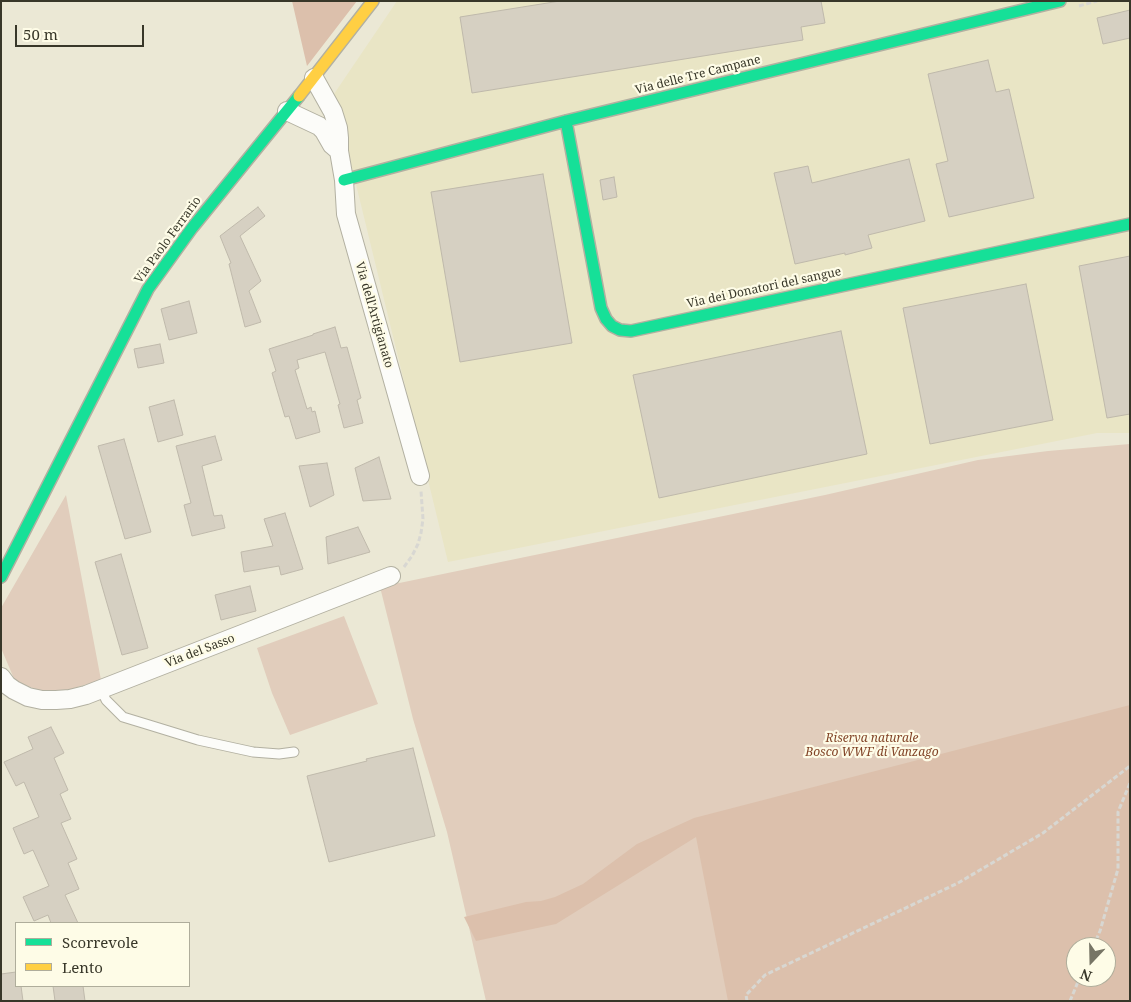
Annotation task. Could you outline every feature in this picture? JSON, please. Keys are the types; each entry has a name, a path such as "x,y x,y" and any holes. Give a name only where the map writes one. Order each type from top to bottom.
{"street":[{"name":"Via Paolo Ferrario","path":"1,577 148,289 192,228 287,112 373,1"},
{"name":"Via delle Tre Campane","path":"344,180 566,121 1060,1"},
{"name":"Via dell'Artigianato","path":"314,78 333,112 340,138 339,151 344,180 346,214 420,476"},
{"name":"Via dell'Artigianato","path":"287,112 319,126 332,145 339,151"},
{"name":"Via dei Donatori del sangue","path":"566,121 601,308 612,326 620,330 631,330 1130,224"},
{"name":"Via del Sasso","path":"3,682 28,697 42,700 70,699 86,696 392,576"}],"lane":[{"path":"101,689 106,700 123,716 146,724 198,740 253,752 279,754 294,752"}],"path":[{"path":"1078,6 1096,1"},
{"path":"392,576 401,570 412,556 418,544 423,519 420,476"},
{"path":"747,1001 746,995 765,975 958,882 1043,833 1130,766"},
{"path":"1097,937 1118,869 1118,812 1130,783"},
{"path":"1070,1001 1076,987"}],"shaded area":[{"path":"292,1 357,1 307,66"},
{"path":"397,1 1130,1 1130,433 1097,433 448,562 334,94"},
{"path":"1130,705 1130,1001 728,1001 696,837 556,924 476,941 464,917 555,897 583,884 637,844 694,818"}],"green space":[{"name":"Riserva naturale Bosco WWF di Vanzago","path":"1130,444 1130,1001 486,1001 447,832 413,719 380,587 825,495 978,460 1048,451"},
{"path":"66,495 101,680 61,692 43,692 15,681 1,648 1,608"},
{"path":"344,616 378,704 290,735 272,693 257,648"}],"building":[{"path":"560,1 821,1 825,23 801,27 803,40 472,93 460,17"},
{"path":"1130,10 1130,38 1103,44 1097,18"},
{"path":"988,60 996,92 1009,89 1034,198 949,217 936,164 948,161 928,74"},
{"path":"909,159 925,221 868,235 872,248 795,264 774,173 808,166 812,183"},
{"path":"543,174 572,343 460,362 431,192"},
{"path":"614,177 617,197 603,200 600,180"},
{"path":"258,207 265,216 240,236 261,281 249,291 261,322 245,327 229,264 231,263 220,236"},
{"path":"1130,256 1130,414 1107,418 1079,266"},
{"path":"1026,284 1053,420 930,444 903,308"},
{"path":"189,301 197,333 169,340 161,309"},
{"path":"335,327 341,348 347,347 361,398 357,400 363,423 344,428 338,405 340,404 325,352 297,360 299,368 295,370 307,409 311,407 312,412 315,411 320,432 296,439 289,416 285,417 272,373 276,371 269,349"},
{"path":"841,331 867,454 659,498 633,375"},
{"path":"160,344 164,363 138,368 134,349"},
{"path":"174,400 183,435 158,442 149,407"},
{"path":"215,436 222,460 202,466 214,516 222,515 225,528 192,536 184,505 191,503 176,446"},
{"path":"124,439 151,532 125,539 98,446"},
{"path":"379,457 391,499 363,501 355,468"},
{"path":"327,463 334,495 310,507 299,466"},
{"path":"285,513 303,569 281,575 279,566 244,572 241,552 273,546 264,519"},
{"path":"358,527 370,552 328,564 326,537"},
{"path":"121,554 148,648 122,655 95,562"},
{"path":"250,586 256,611 221,620 215,595"},
{"path":"51,727 64,753 54,758 68,790 60,794 71,819 61,823 77,859 68,863 79,889 65,895 78,922 51,922 48,915 34,921 23,897 49,886 33,850 24,854 13,828 39,817 24,782 16,786 4,762 33,749 28,737"},
{"path":"413,748 435,836 329,862 307,776"},
{"path":"15,972 15,987 21,987 23,1001 1,1001 1,974"},
{"path":"53,987 83,987 85,1001 55,1001"}],"traffic: fast":[{"path":"344,180 566,121 1060,1"},
{"path":"1,577 148,289 192,228 299,96"},
{"path":"566,121 601,308 612,326 620,330 631,331 1130,224"}],"traffic: slow":[{"path":"299,96 373,1"}]}
